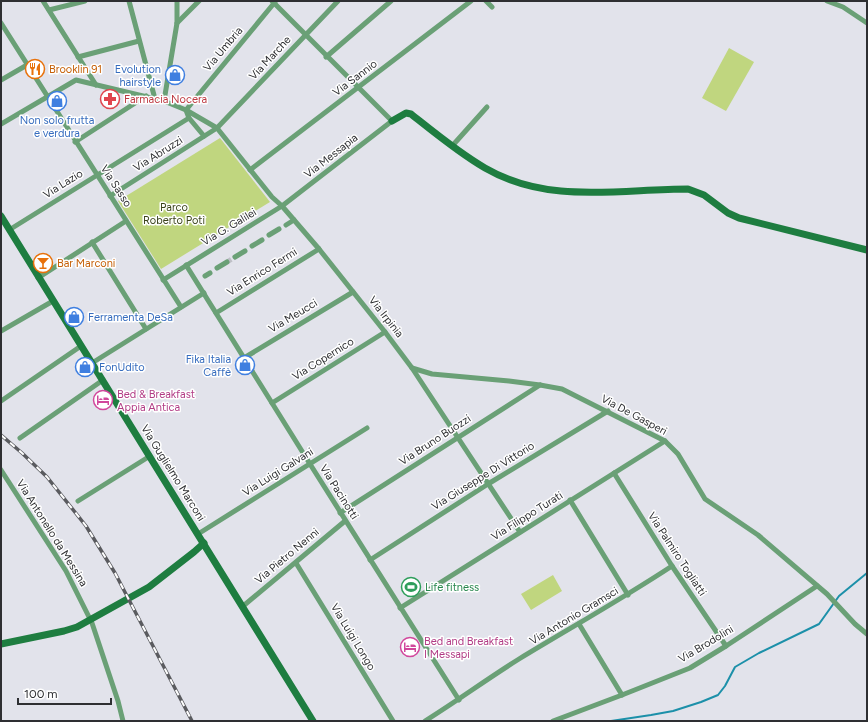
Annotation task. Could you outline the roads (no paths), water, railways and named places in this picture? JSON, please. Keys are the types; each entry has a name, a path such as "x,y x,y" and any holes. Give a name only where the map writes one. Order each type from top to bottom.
{"street":[{"path":"43,1 96,84"},
{"path":"49,10 86,1"},
{"path":"129,1 155,99"},
{"path":"164,101 177,23 177,1"},
{"path":"177,23 199,1"},
{"name":"Via Marche","path":"217,128 338,1"},
{"path":"326,57 391,1"},
{"name":"Via Sannio","path":"250,170 471,1"},
{"path":"486,1 492,8"},
{"path":"827,1 843,7 867,23"},
{"path":"274,2 326,57 392,121 406,113 411,114 486,169 505,178 535,188 567,193 688,189 704,195 728,213 739,218 841,242 867,250"},
{"name":"Via Umbria","path":"186,110 274,2"},
{"name":"Via Sasso","path":"1,24 181,307"},
{"path":"78,57 139,41"},
{"path":"1,80 27,65"},
{"path":"1,124 76,80 164,101 186,110 217,128"},
{"path":"76,142 146,96"},
{"path":"453,145 487,107"},
{"path":"186,110 189,118 204,136"},
{"name":"Via Lazio","path":"9,230 189,118"},
{"name":"Via Messapia","path":"282,206 392,121"},
{"name":"Via Abruzzi","path":"110,196 217,128"},
{"name":"Via Irpinia","path":"217,128 272,197 282,206 319,249 386,332 412,368 520,532"},
{"name":"Via G. Galilei","path":"163,280 282,206"},
{"name":"Via Guglielmo Marconi","path":"1,216 313,721"},
{"path":"286,225 294,220"},
{"path":"38,278 126,221"},
{"path":"269,235 279,229"},
{"path":"252,246 262,240"},
{"path":"92,242 146,329"},
{"name":"Via Enrico Fermi","path":"216,313 319,249"},
{"path":"235,257 245,251"},
{"path":"217,268 227,262"},
{"name":"Via Pacinotti","path":"186,265 345,521 459,700"},
{"name":"Via Meucci","path":"244,358 353,292"},
{"path":"92,363 204,293"},
{"path":"1,331 53,300"},
{"name":"Via Copernico","path":"272,403 386,332"},
{"path":"1,401 81,346"},
{"name":"Via De Gasperi","path":"412,368 432,374 540,385 562,389 665,441 678,454 705,499 758,535 827,594 867,634"},
{"path":"20,438 103,380"},
{"name":"Via Bruno Buozzi","path":"340,513 540,385"},
{"name":"Via Giuseppe Di Vittorio","path":"370,560 488,484 608,411"},
{"name":"Via Luigi Galvani","path":"198,534 367,428"},
{"name":"Via Filippo Turati","path":"400,608 665,441"},
{"path":"78,501 150,456"},
{"name":"Via Antonello da Messina","path":"1,470 66,571 92,624 118,701 123,721"},
{"name":"Via Palmiro Togliatti","path":"614,473 672,566 726,646"},
{"path":"570,500 628,595"},
{"name":"Via Pietro Nenni","path":"242,607 345,521"},
{"path":"1,644 77,627 136,594 173,569 204,543"},
{"name":"Via Luigi Longo","path":"296,562 393,721"},
{"name":"Via Antonio Gramsci","path":"425,721 518,660 628,595 672,566"},
{"name":"Via Brodolini","path":"552,721 690,668 817,586"},
{"path":"579,624 622,695"}],"waterway":[{"path":"611,721 673,711 718,695 725,686 735,667 759,653 819,624 839,596 867,573"}],"tunnel":[{"path":"227,262 235,257"}],"railway":[{"path":"1,435 47,477 86,526 115,573 192,721"}],"place":[{"name":"Brooklin 91","path":"35,69"},
{"name":"Evolution hairstyle","path":"175,75"},
{"name":"Farmacia Nocera","path":"110,99"},
{"name":"Non solo frutta e verdura","path":"57,101"},
{"name":"Bar Marconi","path":"43,263"},
{"name":"Ferramenta DeSa","path":"74,317"},
{"name":"Fika Italia Caffè","path":"245,365"},
{"name":"FonUdito","path":"85,367"},
{"name":"Bed & Breakfast Appia Antica","path":"103,400"},
{"name":"Life fitness","path":"411,587"},
{"name":"Bed and Breakfast I Messapi","path":"410,647"}],"park label":[{"name":"Parco Roberto Potì","path":"174,213"}]}
